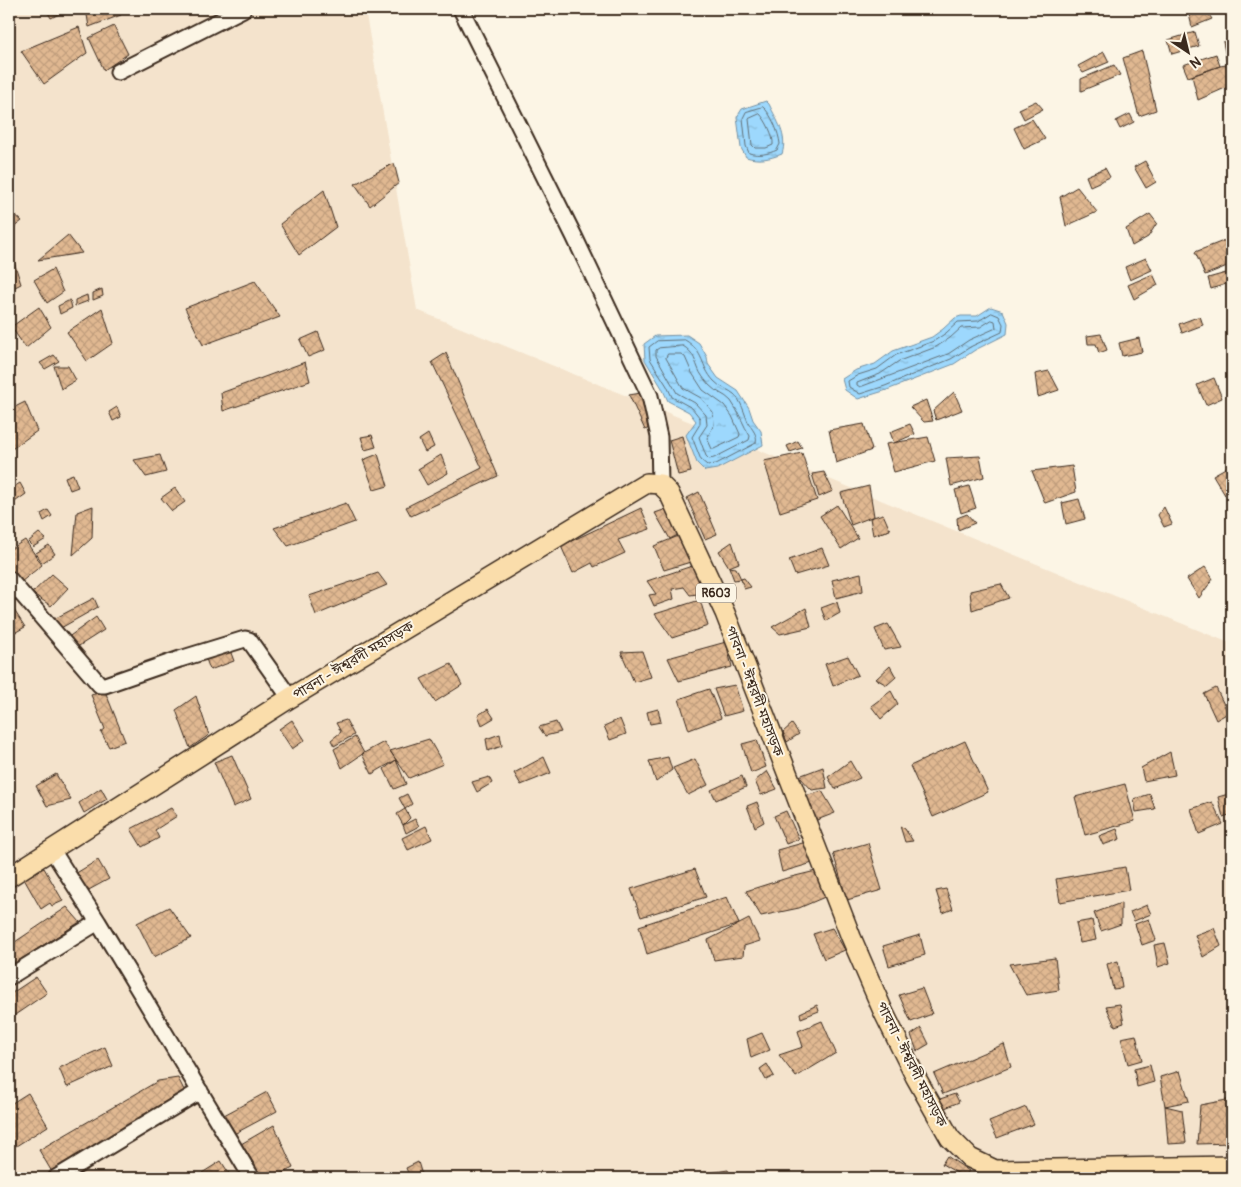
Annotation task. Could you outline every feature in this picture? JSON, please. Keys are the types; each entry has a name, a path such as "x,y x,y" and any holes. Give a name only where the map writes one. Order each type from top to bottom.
{"main road":[{"name":"পাবনা - ঈশ্বরদী মহাসড়ক","path":"9,878 290,698 646,483 660,484 669,494 725,612 851,937 883,1011 915,1076 950,1138 970,1158 997,1174 1232,1166"}],"street":[{"path":"118,72 243,9"},
{"path":"465,12 650,396 659,437 660,484"},
{"path":"9,579 100,685 105,685 245,639 249,640 290,698"},
{"path":"52,850 98,922 252,1178"},
{"path":"9,976 98,922"},
{"path":"56,1178 200,1091"}],"shaded area":[{"path":"9,9 365,9 417,310 1232,644 1232,1178 9,1178"}],"water":[{"path":"766,101 783,135 782,154 764,159 746,157 741,148 737,117 742,109"},
{"path":"991,307 1003,311 1008,323 1007,334 975,350 954,364 887,390 858,399 845,390 842,379 856,370 875,364 893,351 932,337 955,318 977,316"},
{"path":"687,335 699,343 707,357 708,364 718,378 738,391 761,431 763,445 717,469 705,471 697,463 686,435 696,421 689,412 668,401 645,360 644,344 655,336"}],"building":[{"path":"46,9 69,9 51,18"},
{"path":"86,9 118,9 121,15 89,27"},
{"path":"1205,9 1212,19 1192,27 1188,10"},
{"path":"114,26 128,54 104,70 89,38"},
{"path":"79,27 87,53 44,84 21,51"},
{"path":"1195,32 1199,46 1172,54 1168,40"},
{"path":"1232,40 1232,62 1227,63 1223,42"},
{"path":"1142,51 1156,110 1139,116 1123,58"},
{"path":"1104,52 1109,62 1083,73 1078,66"},
{"path":"1216,54 1220,66 1188,77 1183,65"},
{"path":"1232,64 1232,85 1198,100 1192,76 1220,66"},
{"path":"1114,65 1120,75 1081,91 1081,79"},
{"path":"1036,101 1043,109 1024,119 1019,109"},
{"path":"1130,114 1134,122 1120,129 1116,121"},
{"path":"1032,119 1045,139 1024,149 1014,128"},
{"path":"1145,161 1156,182 1146,188 1134,167"},
{"path":"394,163 399,183 370,206 355,184"},
{"path":"1105,168 1110,177 1090,186 1086,176"},
{"path":"1077,187 1097,212 1066,226 1060,197"},
{"path":"324,190 336,227 299,255 280,224"},
{"path":"11,211 22,221 9,231 9,212"},
{"path":"1150,214 1157,223 1148,237 1132,246 1126,229"},
{"path":"68,235 82,253 38,260"},
{"path":"1226,240 1232,256 1232,264 1205,275 1195,252"},
{"path":"1146,258 1152,270 1130,280 1125,267"},
{"path":"14,262 21,284 9,290 9,266"},
{"path":"53,269 63,292 47,303 34,280"},
{"path":"1226,273 1229,283 1211,289 1208,278"},
{"path":"1153,274 1158,285 1134,299 1128,285"},
{"path":"255,281 280,317 203,345 185,308"},
{"path":"102,289 103,296 93,300 93,293"},
{"path":"87,295 88,301 75,306 75,300"},
{"path":"70,300 72,308 60,314 58,306"},
{"path":"39,307 51,327 26,348 11,327"},
{"path":"102,308 113,343 87,361 67,332"},
{"path":"1200,316 1203,325 1182,333 1179,324"},
{"path":"318,332 325,350 308,357 300,340"},
{"path":"1101,334 1107,350 1099,353 1096,344 1088,344 1087,336"},
{"path":"1139,338 1142,352 1122,356 1119,343"},
{"path":"446,353 498,476 411,516 406,507 482,468 432,362"},
{"path":"54,355 59,361 45,369 40,363"},
{"path":"305,362 310,381 223,411 221,393"},
{"path":"54,366 68,366 76,380 61,389"},
{"path":"1049,371 1059,390 1038,397 1035,374"},
{"path":"1214,378 1222,398 1206,405 1197,385"},
{"path":"954,392 962,410 936,420 933,411"},
{"path":"641,393 651,427 645,430 629,395"},
{"path":"926,400 933,421 924,422 910,407"},
{"path":"25,402 37,431 9,451 9,410"},
{"path":"117,407 121,417 113,421 109,412"},
{"path":"864,424 872,450 836,463 829,430"},
{"path":"910,424 915,434 894,443 890,432"},
{"path":"428,434 434,447 425,452 419,440"},
{"path":"372,435 376,447 365,450 361,437"},
{"path":"682,436 691,472 678,475 669,440"},
{"path":"928,437 935,461 894,472 886,444"},
{"path":"798,441 802,448 790,452 787,446"},
{"path":"802,453 817,500 780,512 764,461"},
{"path":"378,454 388,486 374,490 363,460"},
{"path":"160,455 166,472 146,477 134,460"},
{"path":"441,455 448,473 427,485 418,469"},
{"path":"980,456 984,477 951,486 946,458"},
{"path":"1072,466 1076,492 1045,503 1032,471"},
{"path":"1229,466 1232,472 1232,491 1225,495 1213,475"},
{"path":"824,472 833,491 819,497 812,474"},
{"path":"73,474 78,487 70,490 65,477"},
{"path":"20,483 26,494 9,506 9,490"},
{"path":"869,486 874,516 851,525 841,493"},
{"path":"969,486 976,508 961,513 955,490"},
{"path":"175,488 185,502 172,511 161,498"},
{"path":"699,492 717,534 705,539 687,498"},
{"path":"1079,499 1085,519 1066,524 1062,503"},
{"path":"346,503 355,522 288,546 274,528"},
{"path":"837,505 858,538 841,549 820,516"},
{"path":"93,506 92,538 73,555 77,512"},
{"path":"672,507 684,532 670,539 655,513"},
{"path":"1164,507 1172,524 1164,527 1158,515"},
{"path":"641,508 650,529 618,540 625,553 594,567 592,563 573,573 561,546"},
{"path":"48,510 52,516 44,521 41,514"},
{"path":"883,514 890,530 873,535 870,518"},
{"path":"967,514 975,523 958,530 957,518"},
{"path":"39,533 46,539 33,547 28,542"},
{"path":"681,535 694,561 664,570 654,546"},
{"path":"25,540 42,565 16,586 9,577 9,550"},
{"path":"732,542 739,563 729,567 719,551"},
{"path":"49,545 55,554 42,563 36,553"},
{"path":"822,548 829,565 795,575 789,560"},
{"path":"695,565 705,593 690,595 684,587 672,589 674,599 654,606 649,595 656,594 647,581"},
{"path":"729,567 736,568 741,579 734,580"},
{"path":"1205,567 1213,579 1199,598 1187,579"},
{"path":"378,573 387,585 316,615 309,596"},
{"path":"861,573 863,591 836,598 832,580"},
{"path":"52,574 68,588 51,606 32,593"},
{"path":"744,578 751,587 744,589 741,579"},
{"path":"1001,584 1009,598 972,610 970,591"},
{"path":"94,598 98,607 59,629 52,620"},
{"path":"700,600 708,626 672,638 655,614"},
{"path":"837,602 840,613 826,621 821,608"},
{"path":"12,607 25,627 16,632 9,624 9,610"},
{"path":"806,608 811,627 780,634 772,627"},
{"path":"96,617 104,630 71,651 63,641"},
{"path":"888,624 901,647 884,650 875,629"},
{"path":"726,642 732,667 679,681 668,658"},
{"path":"228,645 234,661 210,670 205,656"},
{"path":"642,651 651,677 634,682 621,652"},
{"path":"848,656 858,675 833,686 825,664"},
{"path":"451,664 462,685 435,702 421,679"},
{"path":"890,666 896,677 887,685 876,679"},
{"path":"735,685 743,711 724,716 714,689"},
{"path":"1216,688 1228,713 1216,720 1204,694"},
{"path":"709,689 721,718 689,730 679,699"},
{"path":"105,691 125,741 109,747 101,732 105,729 91,695"},
{"path":"891,691 898,704 881,719 871,706"},
{"path":"196,696 209,735 190,748 176,710"},
{"path":"488,709 494,718 482,725 478,715"},
{"path":"658,709 661,722 650,724 647,712"},
{"path":"620,719 626,734 610,740 604,726"},
{"path":"292,720 305,740 292,749 279,729"},
{"path":"346,720 354,735 334,746 331,740 341,732 336,723"},
{"path":"556,722 561,732 545,736 539,727"},
{"path":"792,724 799,734 787,742 783,732"},
{"path":"500,734 502,746 488,751 486,739"},
{"path":"355,737 364,753 342,768 334,749"},
{"path":"429,739 443,764 409,778 390,751"},
{"path":"757,740 766,767 751,773 742,744"},
{"path":"965,741 988,792 933,817 910,766"},
{"path":"384,742 396,760 372,774 362,754"},
{"path":"1170,752 1175,775 1144,781 1141,768"},
{"path":"232,755 251,799 233,807 214,762"},
{"path":"544,757 551,773 521,785 514,773"},
{"path":"668,757 672,770 656,782 649,761"},
{"path":"695,759 708,785 688,795 673,768"},
{"path":"396,760 406,784 394,789 384,769"},
{"path":"850,761 860,778 835,789 828,777"},
{"path":"823,767 827,788 812,790 799,776"},
{"path":"767,771 777,789 761,795 755,781"},
{"path":"56,774 71,800 47,806 36,786"},
{"path":"742,776 746,787 716,800 711,790"},
{"path":"489,777 492,783 477,792 472,782"},
{"path":"1125,784 1135,821 1085,835 1075,797"},
{"path":"101,788 107,799 84,813 79,803"},
{"path":"822,791 835,813 817,820 805,796"},
{"path":"1232,793 1232,814 1223,817 1218,797"},
{"path":"407,794 412,804 405,809 399,798"},
{"path":"1150,794 1155,809 1136,812 1134,799"},
{"path":"757,802 764,822 755,827 747,806"},
{"path":"1212,802 1223,824 1199,834 1191,809"},
{"path":"171,808 177,816 155,830 159,838 142,847 131,829"},
{"path":"405,809 410,818 403,825 397,814"},
{"path":"786,811 799,839 786,844 774,816"},
{"path":"415,819 419,826 406,833 403,825"},
{"path":"426,826 432,839 408,850 402,838"},
{"path":"900,826 905,829 913,841 905,842"},
{"path":"1117,829 1120,839 1103,845 1099,836"},
{"path":"810,841 816,862 782,872 777,850"},
{"path":"868,843 882,890 847,900 833,853"},
{"path":"98,860 109,879 85,892 73,875"},
{"path":"1125,867 1129,890 1060,902 1056,879"},
{"path":"44,868 63,901 52,906 50,903 41,909 24,879"},
{"path":"695,869 706,897 641,917 631,889"},
{"path":"820,870 827,896 799,908 761,916 746,891 787,878"},
{"path":"946,889 953,909 943,913 936,891"},
{"path":"727,897 739,924 647,954 639,926"},
{"path":"1121,903 1121,924 1101,931 1094,913"},
{"path":"1147,905 1151,914 1134,921 1130,912"},
{"path":"67,907 80,922 15,963 9,954 9,946"},
{"path":"169,907 191,938 154,957 137,923"},
{"path":"749,919 760,941 744,946 743,956 714,960 708,940"},
{"path":"1149,919 1156,940 1142,945 1135,924"},
{"path":"1092,920 1096,940 1080,943 1076,923"},
{"path":"832,928 845,950 824,959 813,934"},
{"path":"1214,928 1221,946 1203,957 1195,935"},
{"path":"920,935 925,955 889,966 883,946"},
{"path":"1165,943 1170,963 1158,967 1154,945"},
{"path":"1055,958 1059,990 1026,995 1009,964"},
{"path":"1118,961 1122,988 1113,989 1107,964"},
{"path":"36,977 47,993 9,1019 9,995"},
{"path":"922,988 932,1014 911,1022 899,995"},
{"path":"1120,1004 1124,1023 1115,1026 1106,1006"},
{"path":"817,1005 819,1011 801,1018 800,1013"},
{"path":"822,1021 836,1053 796,1077 779,1055 803,1047 798,1031"},
{"path":"921,1028 929,1044 917,1051 911,1035"},
{"path":"762,1033 770,1050 751,1058 747,1039"},
{"path":"1136,1035 1142,1060 1128,1064 1121,1038"},
{"path":"1004,1044 1011,1067 943,1094 934,1074"},
{"path":"105,1047 113,1066 67,1087 59,1068"},
{"path":"767,1064 774,1076 766,1080 760,1069"},
{"path":"1150,1065 1154,1082 1137,1087 1134,1069"},
{"path":"1180,1071 1189,1101 1165,1106 1160,1077"},
{"path":"178,1078 186,1094 52,1172 39,1150 158,1081"},
{"path":"267,1092 277,1111 234,1134 224,1115"},
{"path":"28,1093 48,1126 16,1146 9,1134 9,1105"},
{"path":"955,1094 959,1102 945,1108 940,1099"},
{"path":"1232,1099 1232,1143 1197,1144 1200,1105"},
{"path":"1165,1106 1182,1110 1186,1143 1168,1144"},
{"path":"1026,1107 1034,1124 997,1138 989,1122"},
{"path":"274,1125 293,1168 273,1178 260,1178 241,1144"},
{"path":"947,1156 969,1171 964,1177 942,1164"},
{"path":"221,1161 232,1178 205,1178 202,1173"},
{"path":"418,1162 422,1175 410,1178 406,1168"},
{"path":"728,1170 731,1178 704,1178 703,1174"}]}
